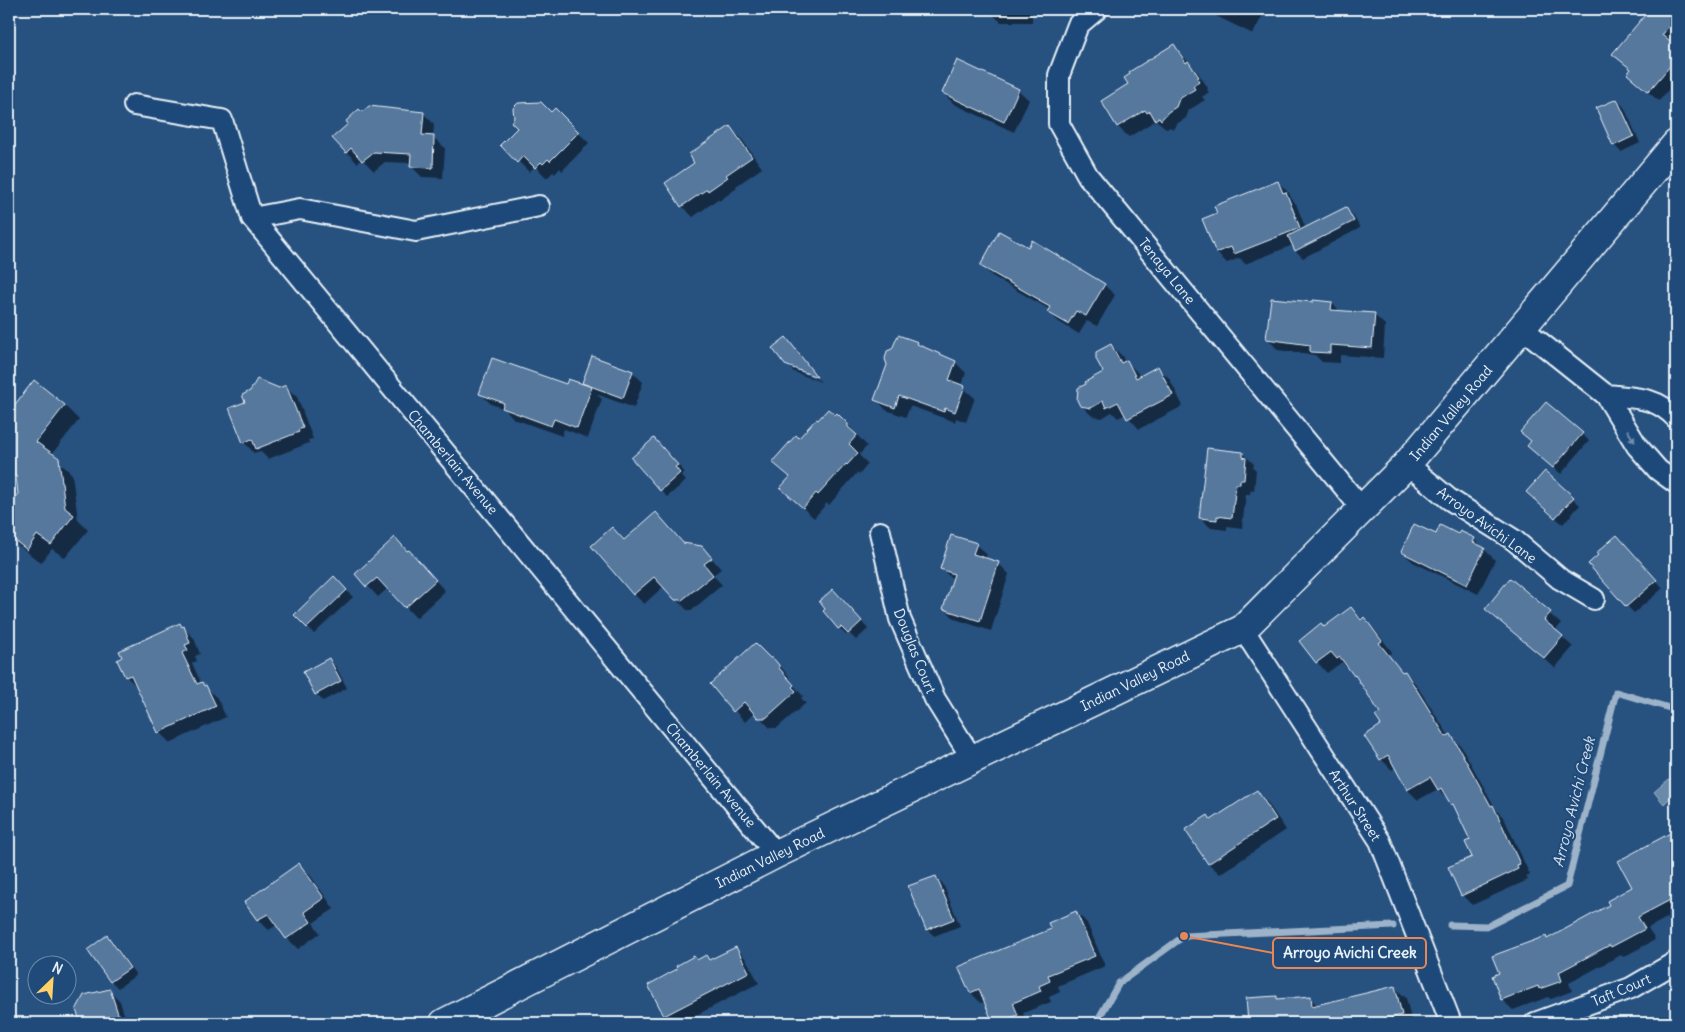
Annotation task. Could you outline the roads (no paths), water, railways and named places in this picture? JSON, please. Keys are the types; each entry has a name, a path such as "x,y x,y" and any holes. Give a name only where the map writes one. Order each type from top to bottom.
{"street":[{"name":"Tenaya Lane","path":"1097,9 1078,25 1059,74 1059,124 1088,176 1363,510"},
{"name":"Chamberlain Avenue","path":"134,105 222,120 252,218 776,854"},
{"name":"Indian Valley Road","path":"444,1023 776,854 1243,629 1408,464 1676,144"},
{"path":"252,218 300,208 416,231 539,206"},
{"path":"1522,328 1606,394 1638,446 1658,470 1676,483"},
{"path":"1606,394 1637,397 1651,401 1662,406 1676,418"},
{"name":"Arroyo Avichi Lane","path":"1408,464 1449,499 1514,540 1560,579 1594,599"},
{"name":"Douglas Court","path":"880,532 900,619 935,700 973,760"},
{"name":"Arthur Street","path":"1243,629 1380,842 1451,1023"},
{"name":"Taft Court","path":"1535,1023 1631,988 1676,962"}],"water":[{"path":"1676,773 1676,792 1664,804 1654,792"}],"waterway":[{"name":"Arroyo Avichi Creek","path":"1450,925 1488,926 1567,886 1616,692 1676,710"},
{"name":"Arroyo Avichi Creek","path":"1096,1023 1119,983 1184,936 1393,926"}],"place":[{"name":"Arroyo Avichi Creek","path":"1184,936"}]}
